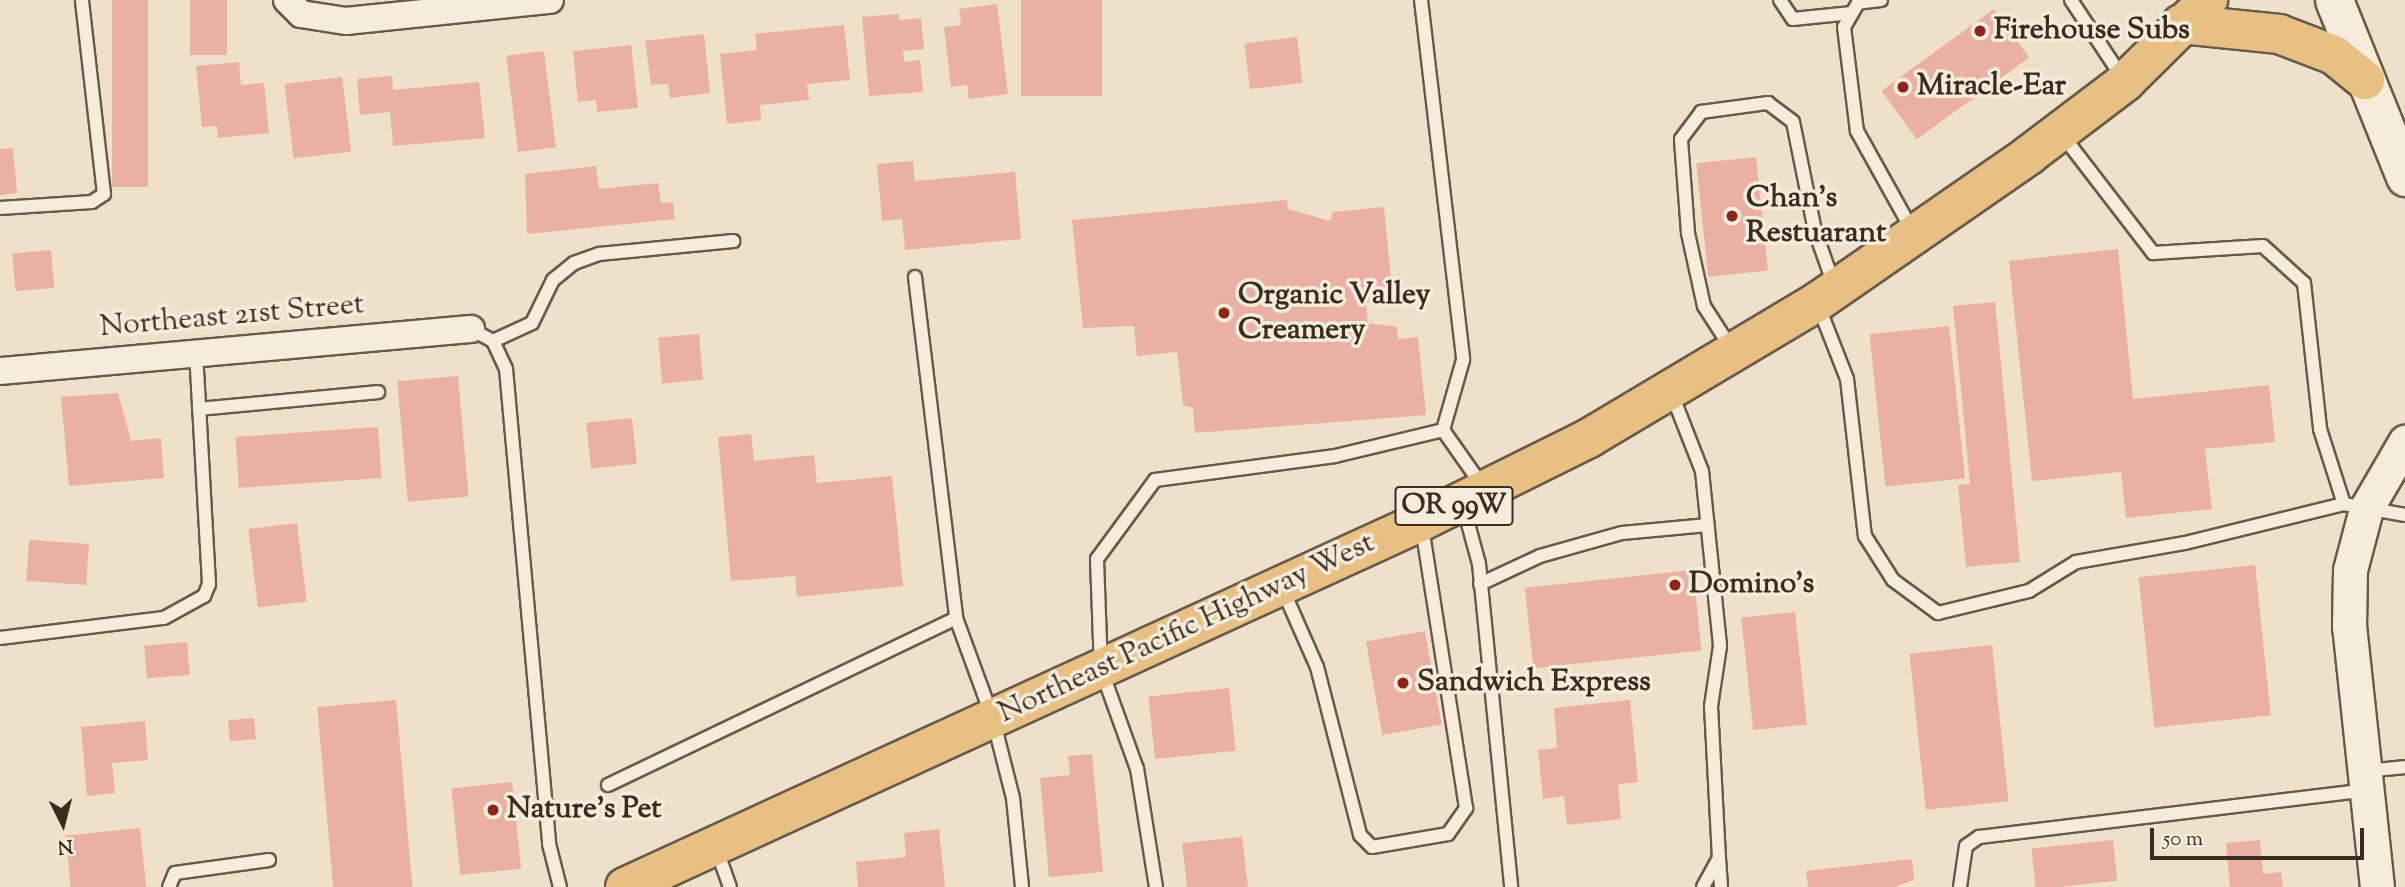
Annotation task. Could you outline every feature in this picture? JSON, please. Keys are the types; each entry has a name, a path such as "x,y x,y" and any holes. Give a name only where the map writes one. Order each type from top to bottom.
{"highway":[{"name":"Northeast Pacific Highway West","path":"625,887 1420,522 1671,391 1826,295 2059,130 2125,82 2194,12"},
{"path":"2194,12 2278,34 2334,55 2365,80"}],"main road":[{"path":"2334,0 2405,177"}],"street":[{"path":"287,0 301,14 346,20 550,0"},
{"name":"Northeast 21st Street","path":"0,371 196,354 482,335"},
{"path":"2377,887 2349,627 2350,570 2355,506 2405,442"}],"lane":[{"path":"0,208 92,202 104,194 82,0"},
{"path":"1421,0 1463,360 1443,430 1474,496 1480,584 1511,887"},
{"path":"1780,0 1793,19 1881,0"},
{"path":"2071,0 2125,82"},
{"path":"1856,5 1844,27 1857,131 1913,232"},
{"path":"1734,353 1704,306 1688,233 1681,139 1700,112 1768,103 1793,122 1826,295 1847,379 1865,536 1893,580 1938,613 2029,591 2076,562 2185,543 2355,506 2405,515"},
{"path":"2059,130 2153,253 2263,246 2304,283 2320,429 2355,506"},
{"path":"560,887 549,844 506,369 482,335 532,323 553,280 574,263 599,254 733,241"},
{"path":"915,277 956,618 993,719 1013,798 1022,887"},
{"path":"0,638 164,618 204,596 209,584 196,354"},
{"path":"1671,391 1702,471 1720,646 1711,706 1721,887"},
{"path":"199,409 378,392"},
{"path":"1156,887 1137,769 1101,669 1097,559 1155,480 1335,456 1443,430"},
{"path":"1281,587 1317,667 1360,835 1372,847 1448,834 1466,808 1420,522"},
{"path":"1480,584 1540,556 1622,533 1707,525"},
{"path":"608,785 956,618"},
{"path":"1960,887 1966,846 1979,837 2366,780 2405,767"},
{"path":"715,846 730,887"},
{"path":"1703,887 1719,858"},
{"path":"169,887 175,873 269,860"}],"building":[{"path":"112,0 148,0 148,187 112,187"},
{"path":"190,0 227,0 227,55 190,55"},
{"path":"1021,0 1102,0 1102,96 1021,96"},
{"path":"997,4 1008,94 969,99 967,85 951,87 944,27 961,25 959,9"},
{"path":"1994,9 2029,58 1917,139 1882,91"},
{"path":"899,14 899,20 921,18 924,49 903,51 904,62 920,60 923,92 869,96 862,17"},
{"path":"844,25 850,80 807,84 809,100 760,105 761,120 727,124 720,54 757,50 755,34"},
{"path":"704,34 710,93 670,98 668,84 651,85 645,41"},
{"path":"1297,37 1303,83 1250,89 1244,43"},
{"path":"631,45 638,108 597,112 596,100 578,102 573,51"},
{"path":"544,51 556,147 518,152 506,56"},
{"path":"239,62 241,85 264,83 269,133 218,138 217,126 202,127 196,66"},
{"path":"392,76 393,90 479,82 485,138 393,146 390,112 360,115 357,79"},
{"path":"342,77 351,151 294,159 284,84"},
{"path":"13,148 17,193 0,195 0,149"},
{"name":"Chan's Restuarant","path":"1756,157 1768,270 1708,277 1696,163"},
{"path":"913,161 915,181 1015,172 1021,239 905,250 902,219 882,221 877,164"},
{"path":"596,166 599,189 658,183 661,203 673,202 675,219 527,234 525,174"},
{"name":"Organic Valley Creamery","path":"1287,200 1288,209 1330,221 1333,212 1384,207 1393,300 1366,303 1368,323 1397,327 1398,339 1418,337 1426,415 1195,433 1193,408 1183,405 1177,352 1137,356 1134,326 1083,328 1072,220"},
{"path":"2118,249 2133,399 2269,385 2275,442 2205,449 2212,509 2126,518 2121,472 2032,481 2009,261"},
{"path":"51,250 54,288 15,291 12,253"},
{"path":"1995,302 2020,562 1966,567 1958,485 1970,484 1953,306"},
{"path":"1949,326 1965,478 1885,487 1869,334"},
{"path":"699,334 703,380 662,383 658,338"},
{"path":"458,376 469,497 408,502 397,381"},
{"path":"118,393 131,441 161,438 164,478 69,486 61,397"},
{"path":"632,418 637,464 591,469 586,423"},
{"path":"378,427 382,478 239,488 235,437"},
{"path":"751,434 754,461 814,455 817,483 892,476 903,586 797,597 795,576 731,581 718,437"},
{"path":"297,523 307,601 258,607 248,529"},
{"path":"29,540 89,544 86,585 26,581"},
{"path":"2255,565 2271,715 2154,727 2139,577"},
{"path":"1693,570 1701,651 1533,668 1525,588"},
{"path":"1795,612 1807,724 1753,730 1741,618"},
{"name":"Sandwich Express","path":"1425,631 1441,725 1382,735 1366,641"},
{"path":"187,642 190,675 147,679 144,646"},
{"path":"1992,645 2008,801 1926,810 1909,654"},
{"path":"1229,688 1236,751 1155,759 1148,696"},
{"path":"396,700 412,887 333,887 317,707"},
{"path":"1630,700 1638,782 1618,784 1621,819 1567,825 1564,796 1543,799 1538,750 1557,748 1554,708"},
{"path":"254,718 256,739 230,741 228,720"},
{"path":"145,721 148,760 112,763 115,793 87,796 81,727"},
{"path":"1092,754 1103,872 1049,877 1040,778 1070,775 1068,756"},
{"path":"512,782 521,869 460,875 451,788"},
{"path":"140,828 146,887 71,887 65,836"},
{"path":"939,829 945,887 858,887 856,862 906,857 904,833"},
{"path":"1242,837 1248,887 1187,887 1182,843"},
{"path":"2113,840 2117,881 2035,887 2031,849"},
{"path":"2260,840 2263,874 2281,872 2283,887 2230,887 2226,843"},
{"path":"1912,859 1914,880 1894,887 1808,887 1806,871"}],"place":[{"name":"Firehouse Subs","path":"1980,31"},
{"name":"Miracle-Ear","path":"1903,87"},
{"name":"Chan's Restuarant","path":"1732,216"},
{"name":"Organic Valley Creamery","path":"1224,313"},
{"name":"Domino's","path":"1675,585"},
{"name":"Sandwich Express","path":"1403,683"},
{"name":"Nature's Pet","path":"493,810"}]}
